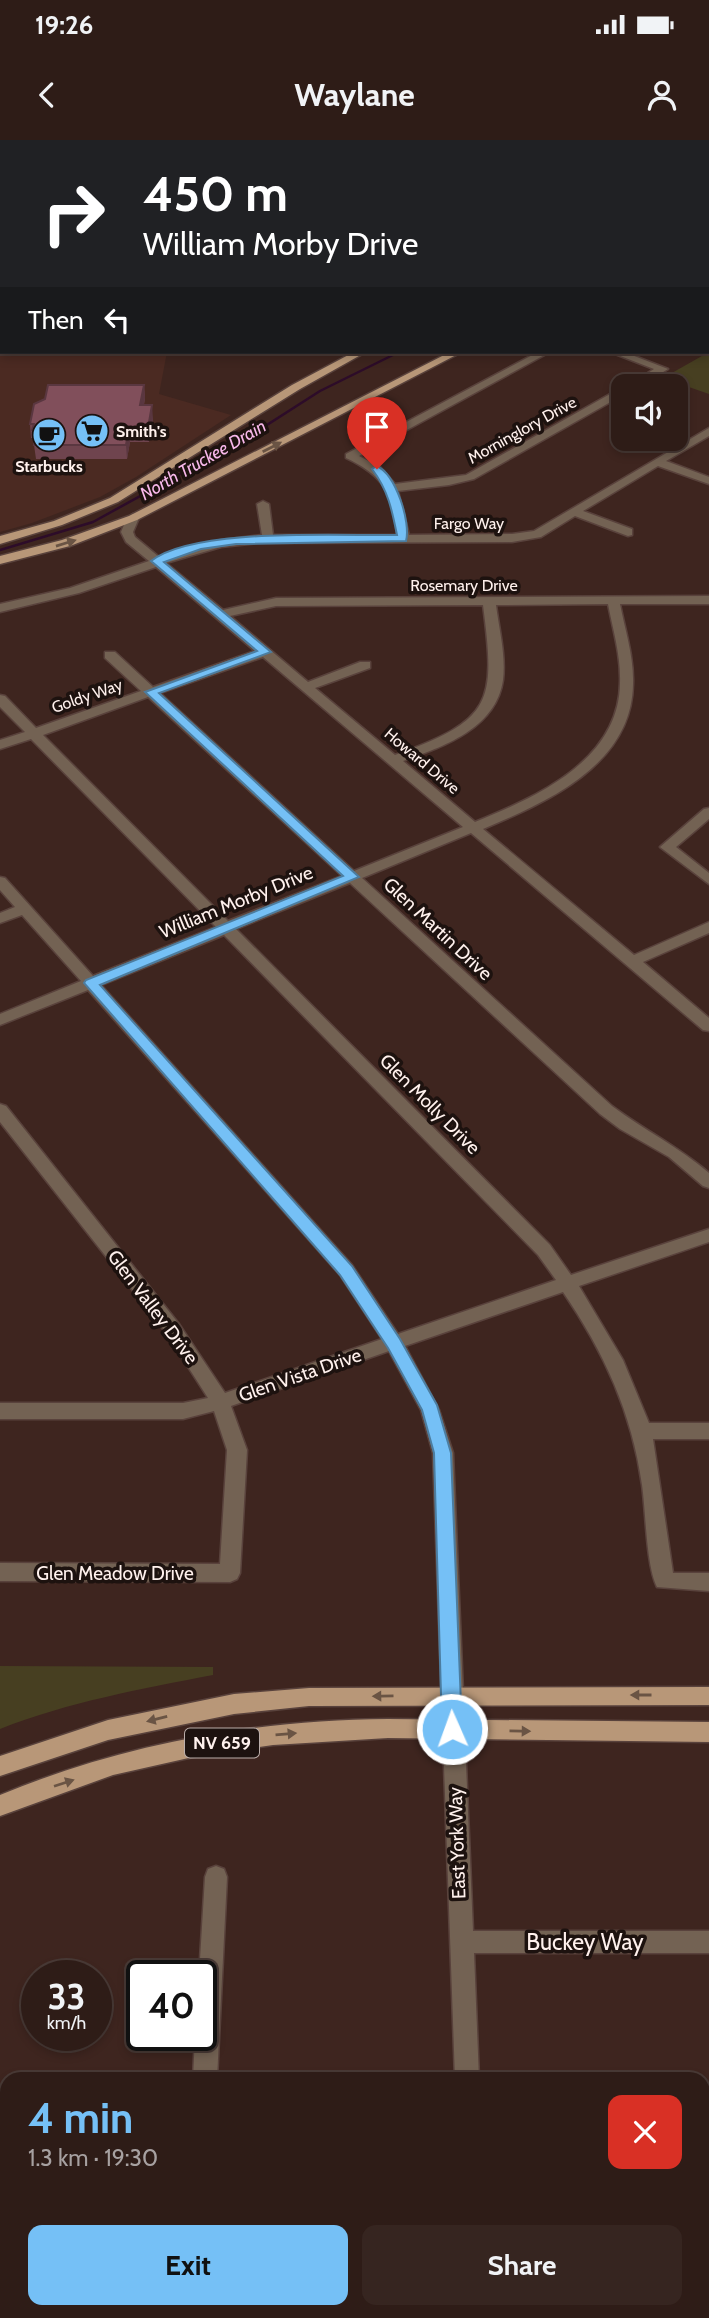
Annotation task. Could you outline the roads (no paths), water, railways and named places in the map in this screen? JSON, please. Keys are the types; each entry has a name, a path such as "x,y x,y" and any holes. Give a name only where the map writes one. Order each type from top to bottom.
{"main road":[{"path":"0,540 58,523 139,486 296,387 357,354"},
{"path":"0,560 66,543 133,518 453,354"},
{"name":"NV 659","path":"0,1766 107,1730 234,1704 309,1697 709,1696"},
{"name":"NV 659","path":"0,1806 118,1765 256,1736 315,1731 452,1729 709,1732"}],"street":[{"path":"403,539 401,518 390,488 377,469 350,456 541,354"},
{"path":"631,354 663,369 654,374"},
{"name":"Morninglory Drive","path":"390,488 470,477 611,398"},
{"name":"Fargo Way","path":"0,608 87,586 217,543 268,539 524,537 546,530 709,431"},
{"path":"659,462 709,481"},
{"path":"263,504 268,539"},
{"path":"575,512 628,532"},
{"name":"Howard Drive","path":"133,518 127,532 130,539 709,1026"},
{"name":"William Morby Drive","path":"0,1020 473,828 524,806 568,781 587,765 613,734 625,702 627,686 613,600"},
{"name":"Rosemary Drive","path":"221,615 249,606 276,602 709,600"},
{"path":"393,760 454,734 487,704 496,681 489,601"},
{"name":"Goldy Way","path":"0,745 265,652"},
{"name":"Glen Martin Drive","path":"110,655 606,1110 626,1125 675,1153 709,1182"},
{"path":"306,687 365,665"},
{"name":"Glen Molly Drive","path":"0,699 530,1234 568,1284 612,1355 641,1431 649,1466 664,1581 709,1581"},
{"path":"709,812 667,847 709,880"},
{"name":"East York Way","path":"0,881 346,1270 394,1343 430,1410 443,1453 467,2072"},
{"path":"0,918 24,909"},
{"path":"632,961 709,927"},
{"name":"Glen Valley Drive","path":"0,1110 189,1350 219,1404 234,1436 237,1450 230,1573"},
{"name":"Glen Vista Drive","path":"0,1411 183,1411 219,1404 709,1235"},
{"path":"641,1431 709,1431"},
{"name":"Glen Meadow Drive","path":"0,1572 230,1573"},
{"path":"205,2072 216,1877"},
{"name":"Buckey Way","path":"461,1942 709,1942"}],"waterway":[{"name":"North Truckee Drain","path":"0,550 93,522 253,434 320,391 395,354"}],"place":[{"name":"Smith's","path":"92,431"},
{"name":"Starbucks","path":"49,435"}]}
